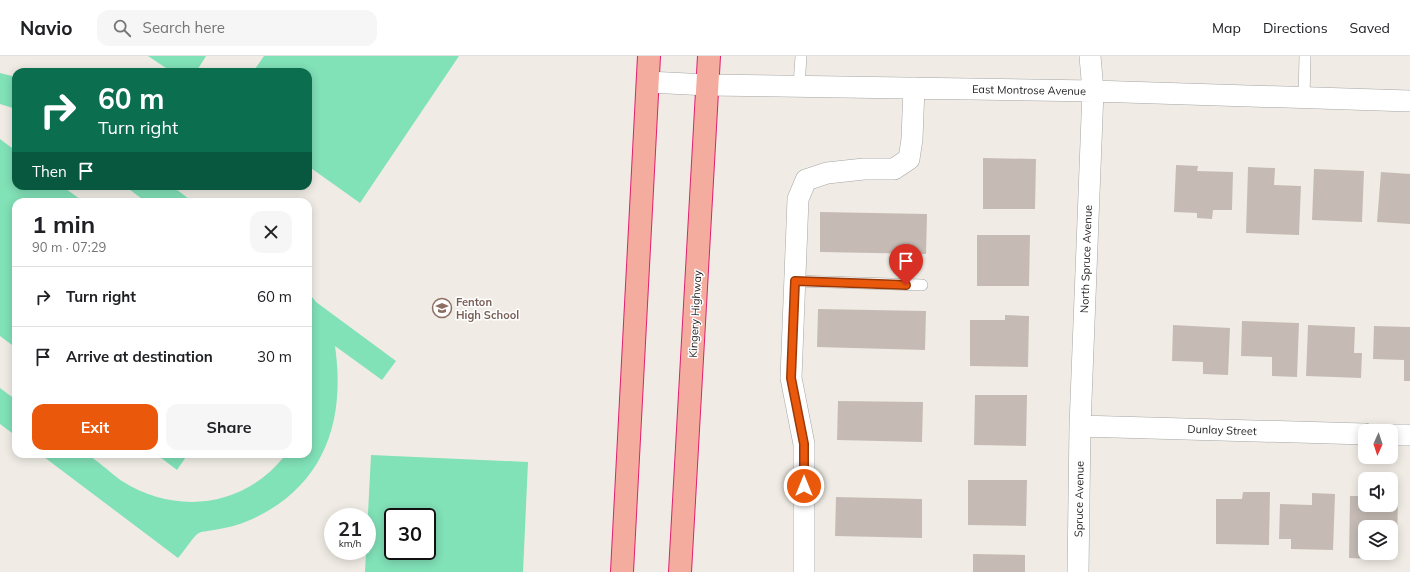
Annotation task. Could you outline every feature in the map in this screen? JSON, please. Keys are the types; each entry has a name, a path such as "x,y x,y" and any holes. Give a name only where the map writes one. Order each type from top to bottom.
{"highway":[{"path":"622,572 649,56"},
{"name":"Kingery Highway","path":"680,572 709,56"}],"street":[{"name":"North Spruce Avenue","path":"1080,426 1093,91 1090,56"},
{"name":"East Montrose Avenue","path":"648,82 708,85 1093,91 1410,101"},
{"path":"804,572 804,444 791,378 798,199 806,180 827,173 864,169 894,169 909,159 912,139 914,88"},
{"name":"Dunlay Street","path":"1080,426 1358,434"},
{"name":"Spruce Avenue","path":"1078,572 1080,426"},
{"path":"1398,435 1410,435"}],"lane":[{"path":"799,86 801,56"},
{"path":"1304,98 1305,56"},
{"path":"795,281 922,285"}],"green space":[{"path":"148,56 206,56 198,68 166,68"},
{"path":"264,56 459,56 360,203 312,169 312,68 256,68"},
{"path":"0,73 12,76 12,108 0,104"},
{"path":"0,139 12,148 12,190 68,190 78,198 12,198 12,345 0,336"},
{"path":"130,190 177,190 188,198 141,198"},
{"path":"312,297 316,302 396,361 382,380 335,346 338,374 337,401 332,426 324,449 312,470 296,490 275,506 250,520 197,534 178,558 45,458 93,458 122,481 143,492 165,499 188,502 210,500 231,495 251,486 270,472 282,458 312,458"},
{"path":"0,388 12,397 12,433 0,424"},
{"path":"371,455 528,462 523,572 365,572 366,560 376,560 376,508 368,508"},
{"path":"161,458 185,458 177,470"}],"building":[{"path":"983,158 1036,159 1035,209 983,209"},
{"path":"1176,165 1198,166 1197,171 1233,172 1232,210 1213,210 1212,219 1197,218 1197,213 1174,212"},
{"path":"1248,167 1275,168 1274,185 1301,186 1299,235 1246,233"},
{"path":"1314,169 1364,171 1362,222 1312,220"},
{"path":"1381,172 1410,174 1410,224 1377,222"},
{"path":"820,212 927,214 926,254 820,252"},
{"path":"977,235 1030,235 1029,286 977,286"},
{"path":"818,309 926,311 925,350 817,347"},
{"path":"1005,315 1029,316 1028,367 970,366 970,320 1005,320"},
{"path":"1242,321 1299,323 1297,377 1272,376 1272,357 1241,356"},
{"path":"1173,325 1230,328 1228,375 1203,374 1203,362 1172,361"},
{"path":"1308,325 1355,327 1354,353 1362,353 1361,378 1306,376"},
{"path":"1374,326 1410,327 1410,381 1404,381 1404,360 1373,359"},
{"path":"975,395 1027,395 1026,446 974,445"},
{"path":"838,401 923,402 922,442 837,440"},
{"path":"968,480 1027,480 1026,526 968,525"},
{"path":"1243,492 1270,492 1269,545 1216,544 1216,499 1242,499"},
{"path":"1312,493 1335,494 1333,550 1291,549 1291,539 1279,539 1280,504 1312,505"},
{"path":"1350,496 1358,496 1358,512 1398,512 1398,520 1358,520 1358,558 1349,558"},
{"path":"836,497 922,499 922,538 835,536"},
{"path":"973,554 1025,555 1025,572 973,572"}],"place":[{"name":"Fenton High School","path":"442,308"}],"route":[{"path":"804,486 804,444 791,378 795,281 906,285"}]}
